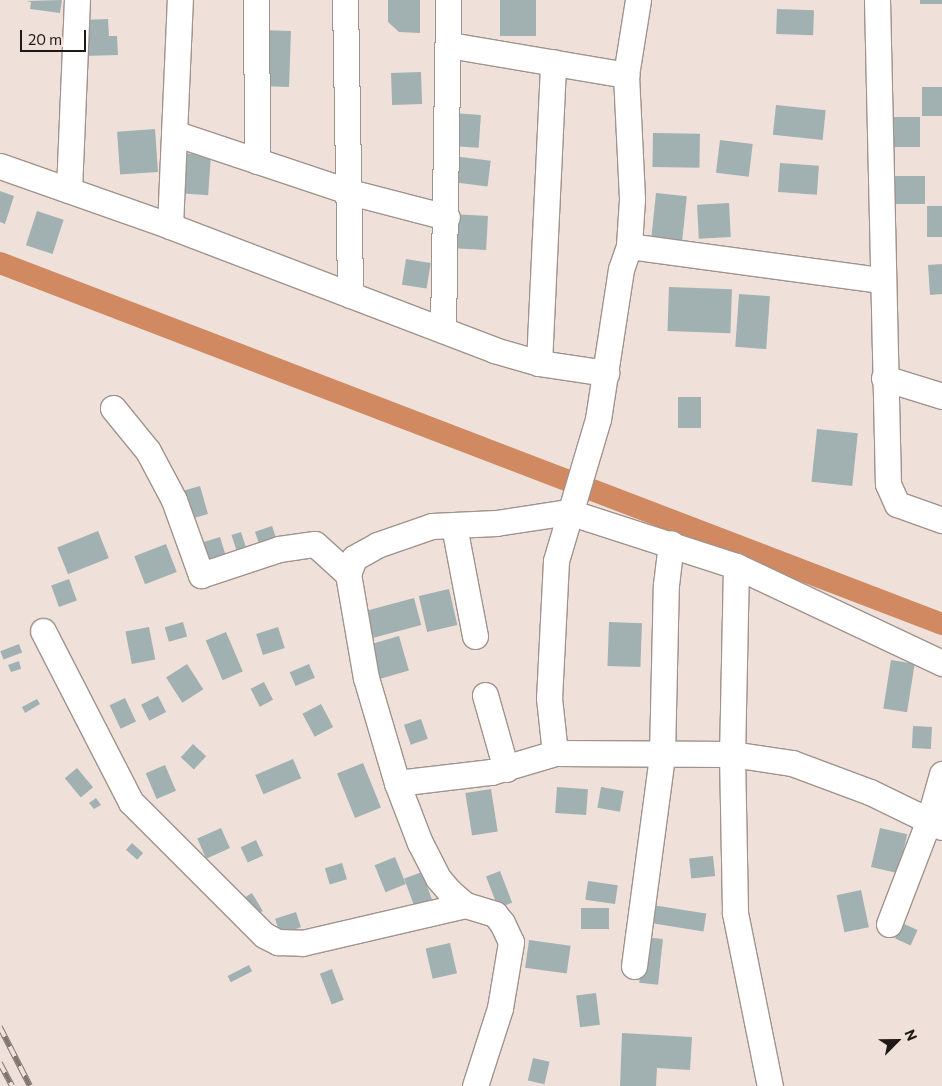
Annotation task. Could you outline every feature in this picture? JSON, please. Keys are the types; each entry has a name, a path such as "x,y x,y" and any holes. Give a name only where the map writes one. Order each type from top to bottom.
{"street":[{"path":"69,190 77,0"},
{"path":"170,226 180,0"},
{"path":"256,0 257,161"},
{"path":"345,0 350,192 350,295"},
{"path":"443,330 447,217 448,0"},
{"path":"555,753 549,698 550,637 556,561 593,440 606,373 621,269 629,246 632,199 626,75 638,0"},
{"path":"877,0 884,378 888,484 892,497 905,509 942,520"},
{"path":"449,44 626,75"},
{"path":"539,363 553,62"},
{"path":"174,133 350,192 447,217"},
{"path":"0,166 170,226 443,330 539,363 606,373"},
{"path":"629,246 882,280"},
{"path":"884,378 942,396"},
{"path":"113,408 148,452 174,500 201,575 279,549 315,544 348,574"},
{"path":"475,1086 500,1008 510,942 502,923 494,914 465,905 438,878 397,783 366,678 348,574 354,558 377,545 419,529 454,526 574,503 736,566 942,664"},
{"path":"454,526 474,636"},
{"path":"634,966 662,755 666,585 671,542"},
{"path":"736,566 732,754 735,913 770,1086"},
{"path":"43,631 130,802 264,936 278,942 302,942 465,905"},
{"path":"485,695 506,769"},
{"path":"397,783 506,769 555,753 732,754 792,764 820,773 870,792 936,823"},
{"path":"889,924 936,823 942,774"}],"building":[{"path":"62,0 60,13 30,9 31,2 26,1"},
{"path":"388,0 420,0 420,33 399,32 388,22"},
{"path":"500,0 536,0 536,36 500,36"},
{"path":"920,0 942,0 942,4 920,4"},
{"path":"777,9 814,10 813,35 776,34"},
{"path":"108,19 109,36 117,36 118,55 84,56 83,20"},
{"path":"260,30 291,31 289,87 258,86"},
{"path":"421,72 422,104 392,105 391,73"},
{"path":"922,87 942,87 942,116 922,116"},
{"path":"776,105 826,110 823,140 773,135"},
{"path":"453,113 481,115 479,148 451,146"},
{"path":"884,117 920,117 920,147 884,147"},
{"path":"155,129 158,172 120,175 117,132"},
{"path":"653,133 700,134 699,168 652,167"},
{"path":"720,140 753,144 749,177 716,173"},
{"path":"179,153 211,155 208,195 176,193"},
{"path":"453,156 491,161 488,186 450,182"},
{"path":"780,163 819,166 817,195 778,192"},
{"path":"885,176 925,176 925,204 885,204"},
{"path":"0,191 14,196 5,224 0,222"},
{"path":"656,193 687,196 682,246 651,243"},
{"path":"729,203 731,237 699,239 697,205"},
{"path":"927,206 942,206 942,237 927,237"},
{"path":"37,211 64,220 53,254 26,245"},
{"path":"451,214 488,216 486,250 449,248"},
{"path":"406,259 431,263 427,289 402,285"},
{"path":"942,264 942,294 930,295 928,265"},
{"path":"669,287 732,289 730,333 667,331"},
{"path":"739,294 770,296 766,349 735,347"},
{"path":"678,397 701,397 701,428 678,428"},
{"path":"817,429 858,433 852,486 811,482"},
{"path":"200,486 208,514 188,520 180,492"},
{"path":"272,526 278,543 261,549 255,532"},
{"path":"98,531 109,558 68,574 57,547"},
{"path":"241,532 246,547 236,550 231,535"},
{"path":"220,537 226,557 209,562 203,542"},
{"path":"166,544 177,572 145,584 134,556"},
{"path":"69,579 77,601 59,607 51,585"},
{"path":"449,589 457,625 427,632 419,596"},
{"path":"414,598 421,625 365,640 358,613"},
{"path":"183,622 187,636 169,642 165,627"},
{"path":"609,622 642,623 640,667 607,666"},
{"path":"149,627 155,659 132,664 125,632"},
{"path":"278,627 285,648 263,655 256,634"},
{"path":"226,632 243,672 223,680 206,641"},
{"path":"399,636 409,671 375,680 365,646"},
{"path":"19,644 22,652 4,660 0,651"},
{"path":"891,660 915,664 907,712 883,708"},
{"path":"19,661 21,669 11,672 8,665"},
{"path":"187,664 203,689 182,703 166,678"},
{"path":"309,664 315,678 296,686 290,672"},
{"path":"264,682 273,700 260,707 251,689"},
{"path":"158,696 166,712 149,721 141,705"},
{"path":"125,698 136,722 121,729 110,705"},
{"path":"37,699 40,704 25,713 22,707"},
{"path":"321,704 333,727 315,737 302,714"},
{"path":"421,719 428,739 411,745 404,725"},
{"path":"913,726 932,727 931,749 912,748"},
{"path":"193,744 206,756 194,769 181,757"},
{"path":"293,759 301,778 263,794 255,775"},
{"path":"363,763 381,808 355,818 337,773"},
{"path":"165,765 176,791 157,799 146,773"},
{"path":"77,768 93,787 81,797 65,778"},
{"path":"557,787 588,789 586,815 555,813"},
{"path":"601,787 624,791 620,812 597,808"},
{"path":"491,789 498,831 472,836 465,793"},
{"path":"96,798 101,805 94,809 89,803"},
{"path":"221,828 230,848 206,859 197,839"},
{"path":"880,828 907,834 898,873 871,867"},
{"path":"256,840 263,855 248,863 241,847"},
{"path":"132,843 143,853 137,860 126,850"},
{"path":"713,856 715,876 691,878 689,859"},
{"path":"395,857 406,884 385,892 375,865"},
{"path":"342,863 347,879 330,885 325,868"},
{"path":"500,871 512,903 498,908 486,876"},
{"path":"422,872 434,905 416,911 404,878"},
{"path":"588,881 618,885 615,904 585,900"},
{"path":"861,890 869,927 844,932 837,895"},
{"path":"252,893 263,911 250,919 239,901"},
{"path":"652,905 706,914 704,931 649,923"},
{"path":"581,908 609,908 609,929 581,929"},
{"path":"296,912 301,927 280,934 275,919"},
{"path":"902,923 918,930 911,945 895,939"},
{"path":"644,937 663,939 658,985 639,983"},
{"path":"529,940 571,946 567,974 525,968"},
{"path":"450,943 457,973 433,979 426,949"},
{"path":"249,965 252,971 231,982 228,976"},
{"path":"332,969 344,1000 332,1004 320,974"},
{"path":"596,993 600,1025 580,1027 576,995"},
{"path":"622,1033 692,1037 690,1070 657,1068 656,1086 620,1086"},
{"path":"533,1058 550,1062 544,1084 528,1080"}],"waterway":[{"path":"0,263 942,624"}],"railway":[{"path":"0,1027 30,1086"},
{"path":"0,1063 12,1086"}]}
